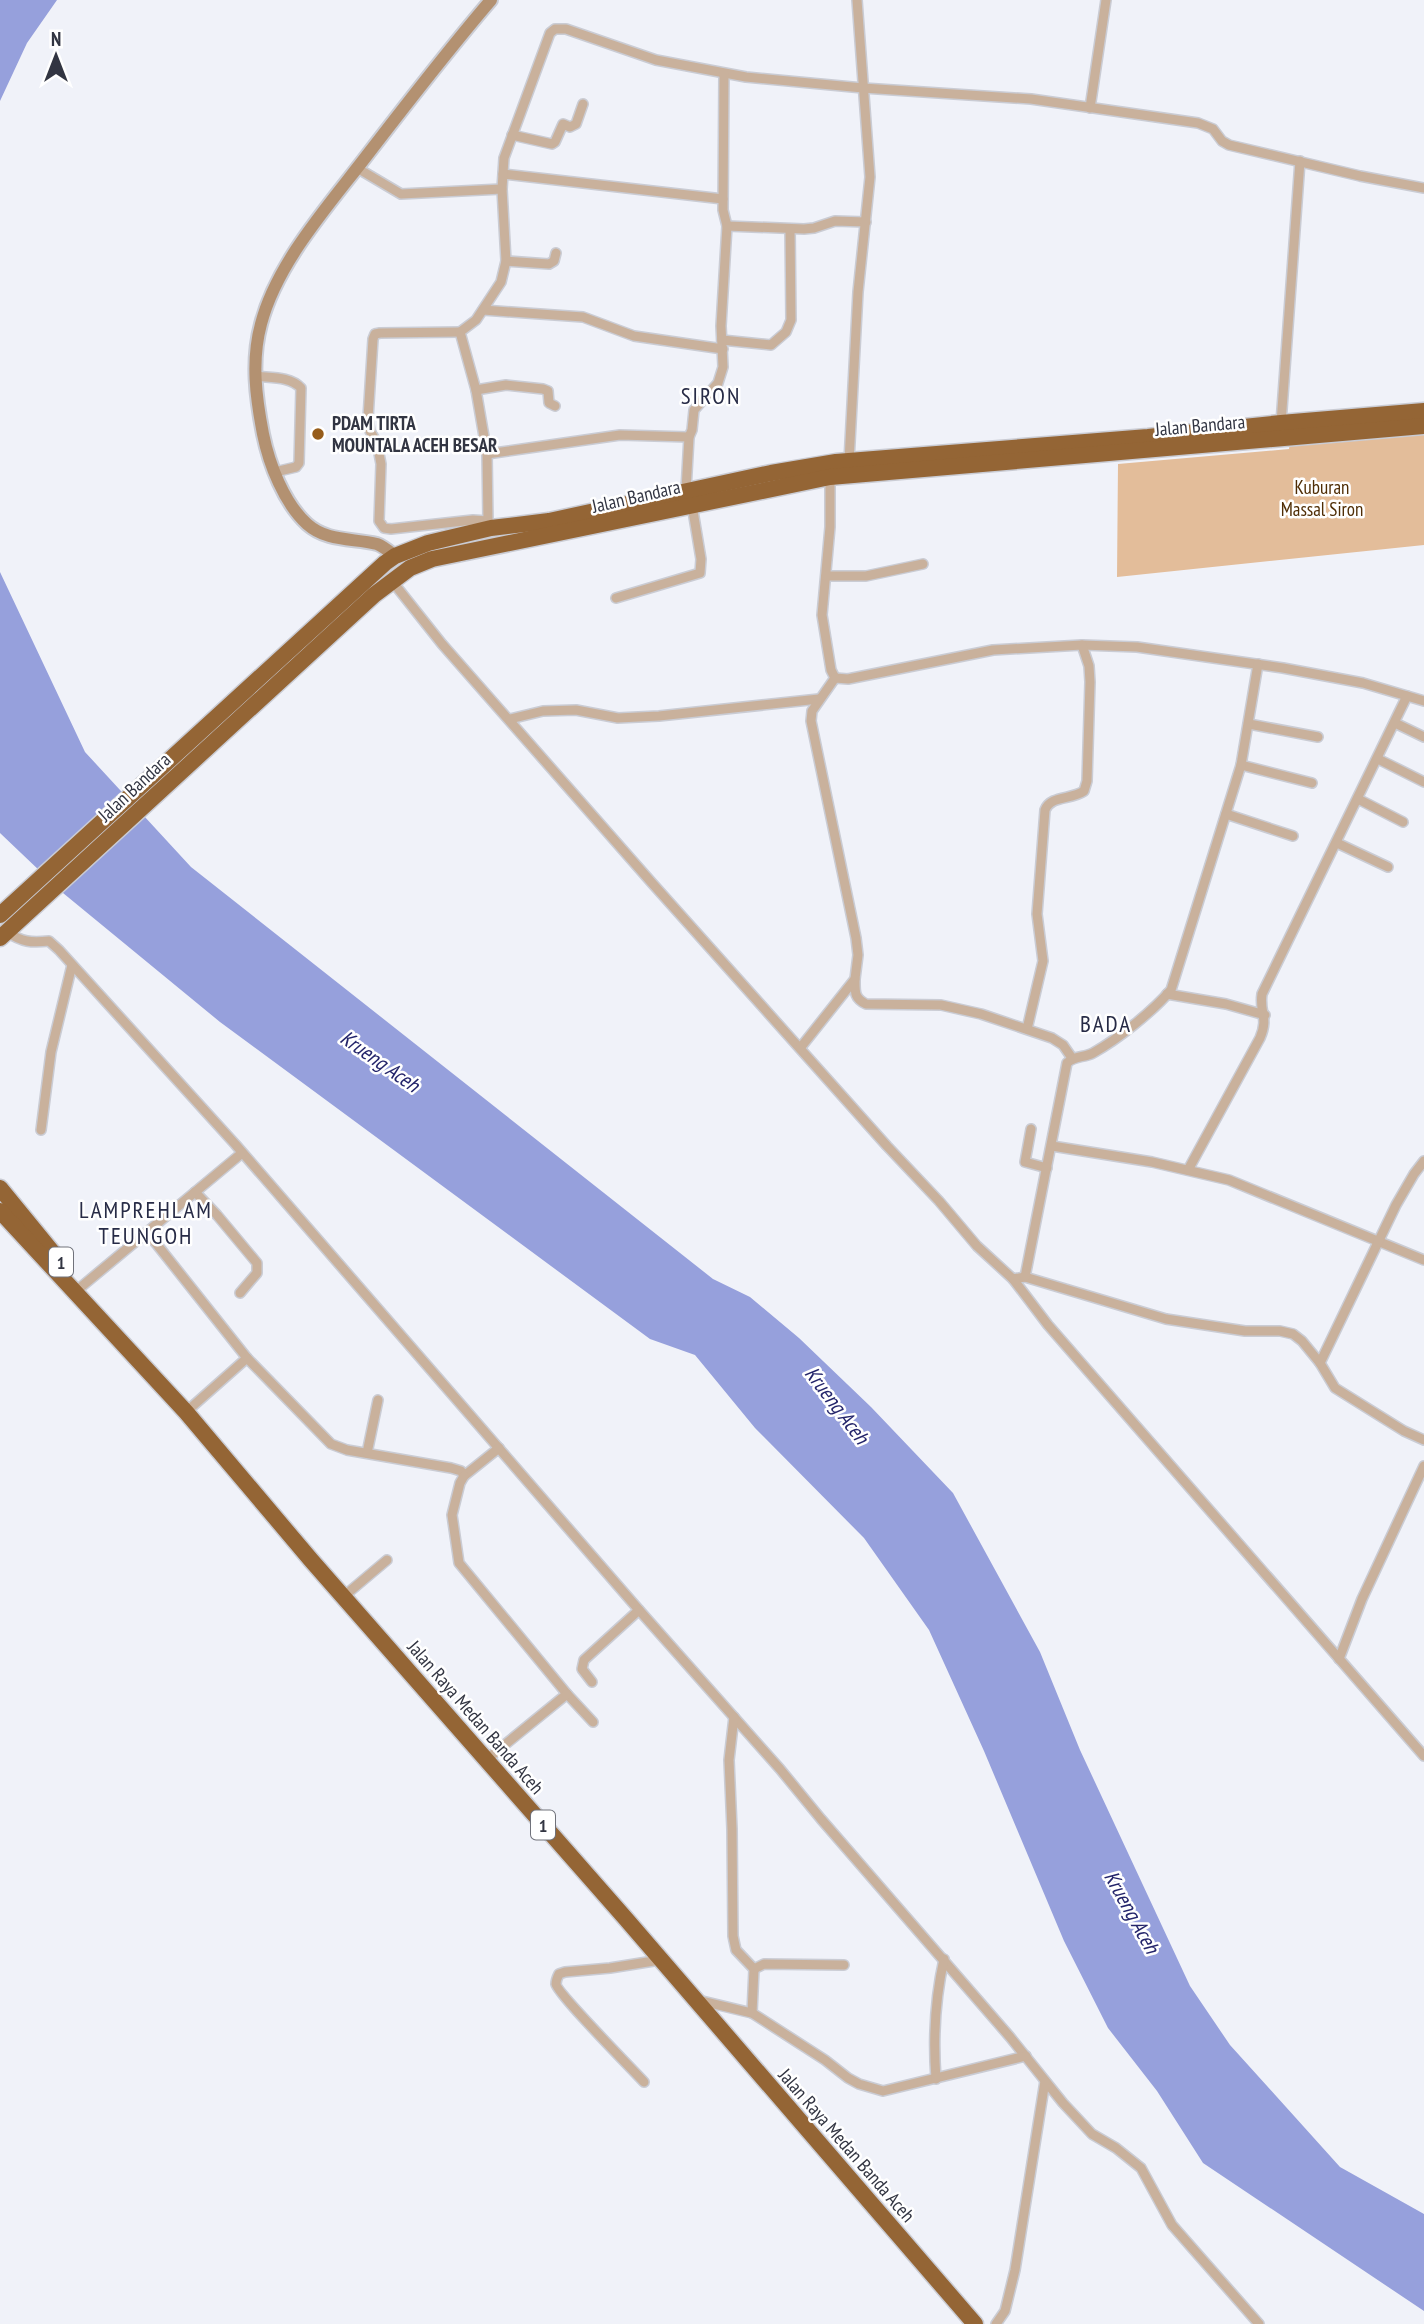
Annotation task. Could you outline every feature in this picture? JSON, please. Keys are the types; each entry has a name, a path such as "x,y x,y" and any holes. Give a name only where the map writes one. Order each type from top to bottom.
{"highway":[{"name":"Jalan Bandara","path":"689,498 771,473 849,461 1148,438 1424,411"},
{"name":"Jalan Bandara","path":"0,915 371,587 392,581 410,568 432,559 689,498 830,477 1424,426"},
{"name":"Jalan Bandara","path":"4,935 371,587 395,556 490,524 550,529"},
{"name":"Jalan Raya Medan Banda Aceh","path":"0,1188 110,1327"},
{"name":"Jalan Raya Medan Banda Aceh","path":"0,1211 186,1412 343,1597 975,2324"}],"street":[{"path":"395,556 379,544 333,538 316,531 294,508 267,454 255,390 260,325 271,295 289,262 357,168 491,0"},
{"path":"849,461 858,292 870,177 856,0"},
{"path":"1090,108 1106,0"},
{"path":"460,332 487,453 490,524 473,520 391,529 384,527 379,521 382,464 368,418 373,339 375,334 380,333 460,332 483,310 501,282 506,261 502,189 504,159 550,33 555,29 566,29 656,60 724,74 863,88 979,95 1198,123 1213,129 1224,144 1424,188"},
{"path":"616,598 700,573 701,559 689,498 689,437 694,410 720,380 727,226 723,199 724,74"},
{"path":"512,135 552,144 563,124 570,127 576,124 583,104"},
{"path":"1281,423 1300,161"},
{"path":"357,168 401,194 502,189"},
{"path":"503,174 723,199"},
{"path":"727,226 790,229 814,228 835,221 866,222"},
{"path":"483,310 583,317 634,336 723,345 771,345 788,329 792,314 790,229"},
{"path":"506,261 549,264 554,261 556,253"},
{"path":"255,376 288,380 301,388 299,463 296,467 275,472"},
{"path":"475,390 506,385 543,389 548,391 549,403 555,406"},
{"path":"487,453 620,435 689,437"},
{"path":"830,477 830,527 822,615 831,670 835,678"},
{"path":"379,544 384,527"},
{"path":"826,576 866,576 923,564"},
{"path":"392,581 442,644 652,883 887,1146 939,1200 977,1246 1013,1279 1048,1325 1424,1756"},
{"path":"835,678 848,679 993,650 1082,645 1137,647 1258,664 1363,683 1424,701"},
{"path":"1027,1029 1043,961 1037,914 1045,810 1047,804 1052,801 1076,797 1084,791 1087,781 1090,682 1089,666 1082,645"},
{"path":"1024,1277 1068,1063 1072,1058 1091,1055 1156,1008 1171,990 1241,765 1258,664"},
{"path":"835,678 811,711 811,720 856,938 858,963 855,994 866,1004 941,1005 981,1014 1027,1029 1063,1045 1072,1058"},
{"path":"1188,1170 1260,1038 1265,1026 1262,994 1408,696"},
{"path":"510,719 543,711 576,710 618,718 659,716 820,699"},
{"path":"1395,723 1424,737"},
{"path":"1249,724 1318,737"},
{"path":"1378,759 1424,782"},
{"path":"1241,765 1312,783"},
{"path":"1359,799 1404,822"},
{"path":"1226,814 1293,835"},
{"path":"1337,843 1388,867"},
{"path":"4,935 30,943 49,941 242,1153 944,1959 1045,2081 1092,2134 1116,2148 1141,2168 1172,2225 1259,2324"},
{"path":"41,1130 51,1052 72,965"},
{"path":"801,1047 855,979"},
{"path":"1167,994 1226,1004 1265,1015"},
{"path":"1031,1129 1025,1162 1048,1168"},
{"path":"1052,1146 1229,1180 1424,1260"},
{"path":"81,1287 242,1153"},
{"path":"1320,1363 1396,1205 1424,1161"},
{"path":"195,1192 257,1263 257,1273 240,1293"},
{"path":"147,1232 247,1358 331,1444 458,1470 464,1476"},
{"path":"1013,1279 1024,1277 1166,1319 1245,1331 1293,1334 1320,1363 1335,1388 1404,1431 1424,1440"},
{"path":"186,1412 247,1358"},
{"path":"367,1453 378,1400"},
{"path":"499,1448 464,1476 460,1483 452,1515 459,1563 566,1694 593,1722"},
{"path":"1339,1658 1362,1599 1424,1466"},
{"path":"343,1597 387,1560"},
{"path":"592,1682 582,1669 584,1660 639,1610"},
{"path":"486,1760 566,1694"},
{"path":"734,1717 729,1760 733,1936 736,1950 754,1969 752,2013"},
{"path":"936,2079 934,2033 937,1989 944,1959"},
{"path":"644,2082 558,1989 556,1981 559,1974 565,1972 660,1960"},
{"path":"754,1969 764,1964 844,1965"},
{"path":"693,1999 752,2013 859,2084 883,2091 1026,2056"},
{"path":"996,2324 1005,2311 1015,2270 1045,2081"}],"green space":[{"name":"Kuburan Massal Siron","path":"1424,430 1424,545 1117,577 1118,464 1289,449 1290,442"}],"water":[{"path":"0,0 57,0 27,43 0,101"},
{"name":"Krueng Aceh","path":"0,572 85,752 191,867 713,1279 750,1297 799,1338 871,1407 953,1493 1040,1652 1080,1750 1190,1986 1230,2045 1340,2167 1424,2214 1424,2311 1203,2163 1157,2091 1108,2028 1064,1941 984,1751 929,1630 864,1538 755,1428 695,1355 650,1339 220,1022 63,893 0,833"}],"place":[{"name":"PDAM TIRTA MOUNTALA ACEH BESAR","path":"318,434"}],"district":[{"name":"SIRON","path":"711,395"},
{"name":"BADA","path":"1106,1023"},
{"name":"LAMPREHLAM TEUNGOH","path":"146,1222"}]}
